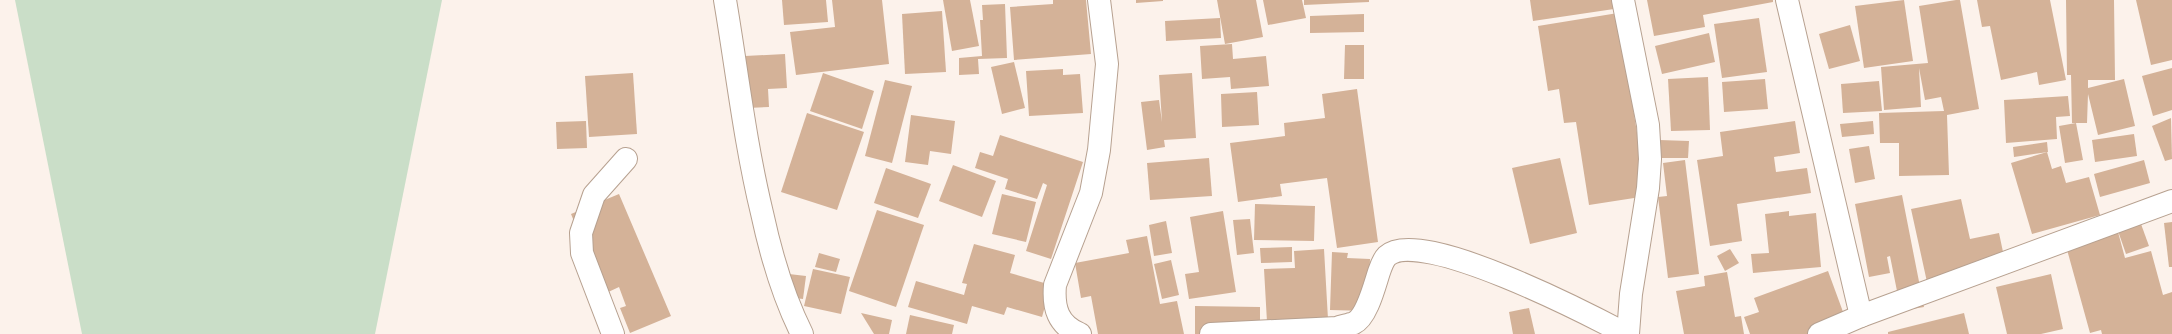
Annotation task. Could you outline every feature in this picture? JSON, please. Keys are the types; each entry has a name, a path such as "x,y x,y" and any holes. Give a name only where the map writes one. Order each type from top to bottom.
{"street":[{"path":"725,0 750,164 770,247 790,311 802,334"},
{"path":"1080,334 1070,330 1057,315 1054,300 1055,285 1091,193 1098,150 1108,64 1099,0"},
{"path":"1210,334 1337,328 1356,323 1363,314 1369,301 1384,259 1392,252 1406,249 1440,255 1512,278 1576,307 1627,334 1632,286 1648,188 1650,159 1648,125 1623,0"},
{"path":"1787,0 1861,316"},
{"path":"613,334 582,253 581,232 594,195 626,159"},
{"path":"1819,334 1861,316 2172,201"}],"green space":[{"path":"15,0 442,0 375,334 82,334"}],"building":[{"path":"782,0 826,0 828,22 784,25"},
{"path":"832,0 882,0 889,64 796,75 790,32 835,27"},
{"path":"943,0 970,0 979,46 952,51"},
{"path":"1053,0 1086,0 1091,54 1014,60 1010,7 1053,4"},
{"path":"1136,0 1163,0 1163,1 1136,3"},
{"path":"1217,0 1256,0 1263,37 1225,44"},
{"path":"1263,0 1302,0 1306,18 1268,25"},
{"path":"1304,0 1369,0 1369,2 1304,5"},
{"path":"1530,0 1612,0 1614,9 1533,21"},
{"path":"1647,0 1773,0 1773,2 1703,15 1705,27 1654,36"},
{"path":"1904,0 1913,61 1864,68 1855,6"},
{"path":"1960,0 1979,109 1947,115 1949,175 1899,176 1899,143 1880,143 1879,113 1944,111 1941,97 1925,100 1919,68 1921,107 1884,110 1881,67 1928,63 1919,6"},
{"path":"1977,0 2050,0 2066,80 2039,85 2037,72 2001,80 1990,26 1982,27"},
{"path":"2066,0 2114,0 2115,80 2088,80 2088,88 2124,79 2135,126 2098,135 2088,94 2087,123 2072,123 2071,75 2067,75"},
{"path":"2136,0 2172,0 2172,60 2151,65"},
{"path":"1005,4 1007,58 978,59 979,74 959,75 959,58 982,56 980,20 983,20 982,5"},
{"path":"942,11 946,72 905,74 902,14"},
{"path":"1618,13 1647,196 1589,205 1576,122 1564,123 1559,89 1548,91 1538,26"},
{"path":"1364,14 1364,32 1310,33 1310,16"},
{"path":"1220,18 1221,38 1166,41 1165,21"},
{"path":"1759,18 1767,72 1722,78 1714,24"},
{"path":"1850,25 1860,61 1829,69 1819,34"},
{"path":"1709,33 1715,62 1662,74 1655,46"},
{"path":"1232,44 1233,59 1266,56 1269,86 1231,89 1230,77 1202,79 1200,46"},
{"path":"1345,45 1364,45 1364,79 1344,79"},
{"path":"785,54 787,88 768,89 769,107 747,108 745,56"},
{"path":"1014,62 1025,108 1002,114 991,67"},
{"path":"2172,68 2172,110 2153,116 2142,76"},
{"path":"1063,69 1063,75 1080,74 1083,113 1029,116 1026,71"},
{"path":"633,73 637,134 589,137 585,76"},
{"path":"823,73 874,91 862,129 810,111"},
{"path":"1192,73 1196,138 1164,140 1165,147 1147,150 1141,102 1159,100 1162,122 1159,75"},
{"path":"1708,77 1710,130 1671,131 1668,79"},
{"path":"1765,79 1768,109 1724,112 1722,82"},
{"path":"885,80 912,86 892,163 865,156"},
{"path":"1879,81 1882,111 1843,113 1841,84"},
{"path":"1357,89 1378,242 1337,248 1327,178 1280,184 1282,196 1238,202 1230,143 1285,136 1284,123 1325,118 1322,94"},
{"path":"1257,92 1259,125 1222,127 1221,94"},
{"path":"2068,96 2070,116 2056,117 2057,139 2006,143 2004,100"},
{"path":"807,113 864,132 837,210 781,192"},
{"path":"911,115 955,121 951,154 930,151 928,165 905,162"},
{"path":"2171,118 2172,159 2165,161 2152,126"},
{"path":"586,121 587,148 557,149 556,122"},
{"path":"1795,121 1800,153 1774,157 1776,172 1807,168 1811,193 1737,204 1742,241 1710,246 1697,160 1723,156 1720,132"},
{"path":"1873,121 1874,134 1842,137 1840,124"},
{"path":"2076,123 2083,160 2065,163 2059,126"},
{"path":"2134,134 2137,156 2095,162 2092,140"},
{"path":"1000,135 1083,162 1051,259 1026,251 1047,185 1043,183 1037,199 1005,189 1008,179 975,168 980,152 993,156"},
{"path":"1659,140 1689,141 1688,158 1658,158"},
{"path":"2047,142 2048,152 2014,157 2013,147"},
{"path":"1869,146 1875,179 1855,183 1849,149"},
{"path":"2047,152 2052,169 2061,166 2066,183 2089,177 2100,215 2032,234 2011,163"},
{"path":"1209,158 1212,196 1150,200 1147,163"},
{"path":"1560,158 1577,233 1530,244 1512,168"},
{"path":"1685,160 1699,274 1668,278 1658,197 1667,196 1663,163"},
{"path":"2144,160 2150,183 2100,197 2094,174"},
{"path":"953,165 996,181 982,217 939,201"},
{"path":"886,168 931,184 918,218 874,203"},
{"path":"619,194 671,316 630,333 620,308 626,306 619,287 604,294 571,214"},
{"path":"1002,194 1036,202 1026,242 992,234"},
{"path":"1902,195 1924,307 1901,311 1890,256 1887,257 1890,273 1869,277 1855,204"},
{"path":"1961,199 1970,239 1999,233 2006,266 1927,282 1911,209"},
{"path":"1255,204 1315,206 1314,241 1254,240"},
{"path":"877,210 924,225 896,307 849,291"},
{"path":"1223,211 1236,292 1189,299 1185,274 1199,272 1190,217"},
{"path":"1789,211 1789,216 1816,213 1821,267 1753,273 1751,254 1769,253 1765,214"},
{"path":"1250,219 1254,253 1237,255 1233,220"},
{"path":"1166,221 1172,253 1154,256 1149,225"},
{"path":"2172,222 2172,267 2169,267 2164,223"},
{"path":"2141,224 2149,246 2126,254 2118,231"},
{"path":"2118,232 2125,258 2151,251 2163,295 2172,292 2172,334 2102,334 2101,330 2090,333 2066,246"},
{"path":"1147,236 1160,304 1177,301 1184,334 1098,334 1091,296 1081,298 1075,263 1129,253 1126,240"},
{"path":"974,244 1015,255 1010,273 1051,285 1042,317 1007,307 1004,315 972,306 967,324 908,307 916,281 964,295 967,284 962,283"},
{"path":"1292,247 1292,262 1261,263 1260,248"},
{"path":"1324,249 1328,319 1267,322 1264,269 1295,268 1294,251"},
{"path":"1730,249 1739,263 1725,271 1717,256"},
{"path":"1332,252 1348,253 1347,258 1370,259 1368,311 1330,310"},
{"path":"819,253 840,259 836,272 815,267"},
{"path":"1171,260 1179,295 1162,299 1154,264"},
{"path":"813,269 850,277 841,314 804,306"},
{"path":"1828,271 1846,320 1807,334 1750,334 1744,317 1759,312 1754,298"},
{"path":"1727,272 1735,317 1741,316 1744,334 1684,334 1676,291 1705,286 1704,276"},
{"path":"789,274 806,276 803,299 786,297"},
{"path":"2051,274 2063,329 2041,334 2007,334 1996,287"},
{"path":"1195,306 1260,307 1260,323 1269,334 1195,334"},
{"path":"1529,308 1535,334 1513,334 1509,312"},
{"path":"861,313 892,320 889,334 874,334"},
{"path":"1964,313 1969,334 1888,334 1888,332"},
{"path":"910,315 954,325 952,334 906,334"}]}
